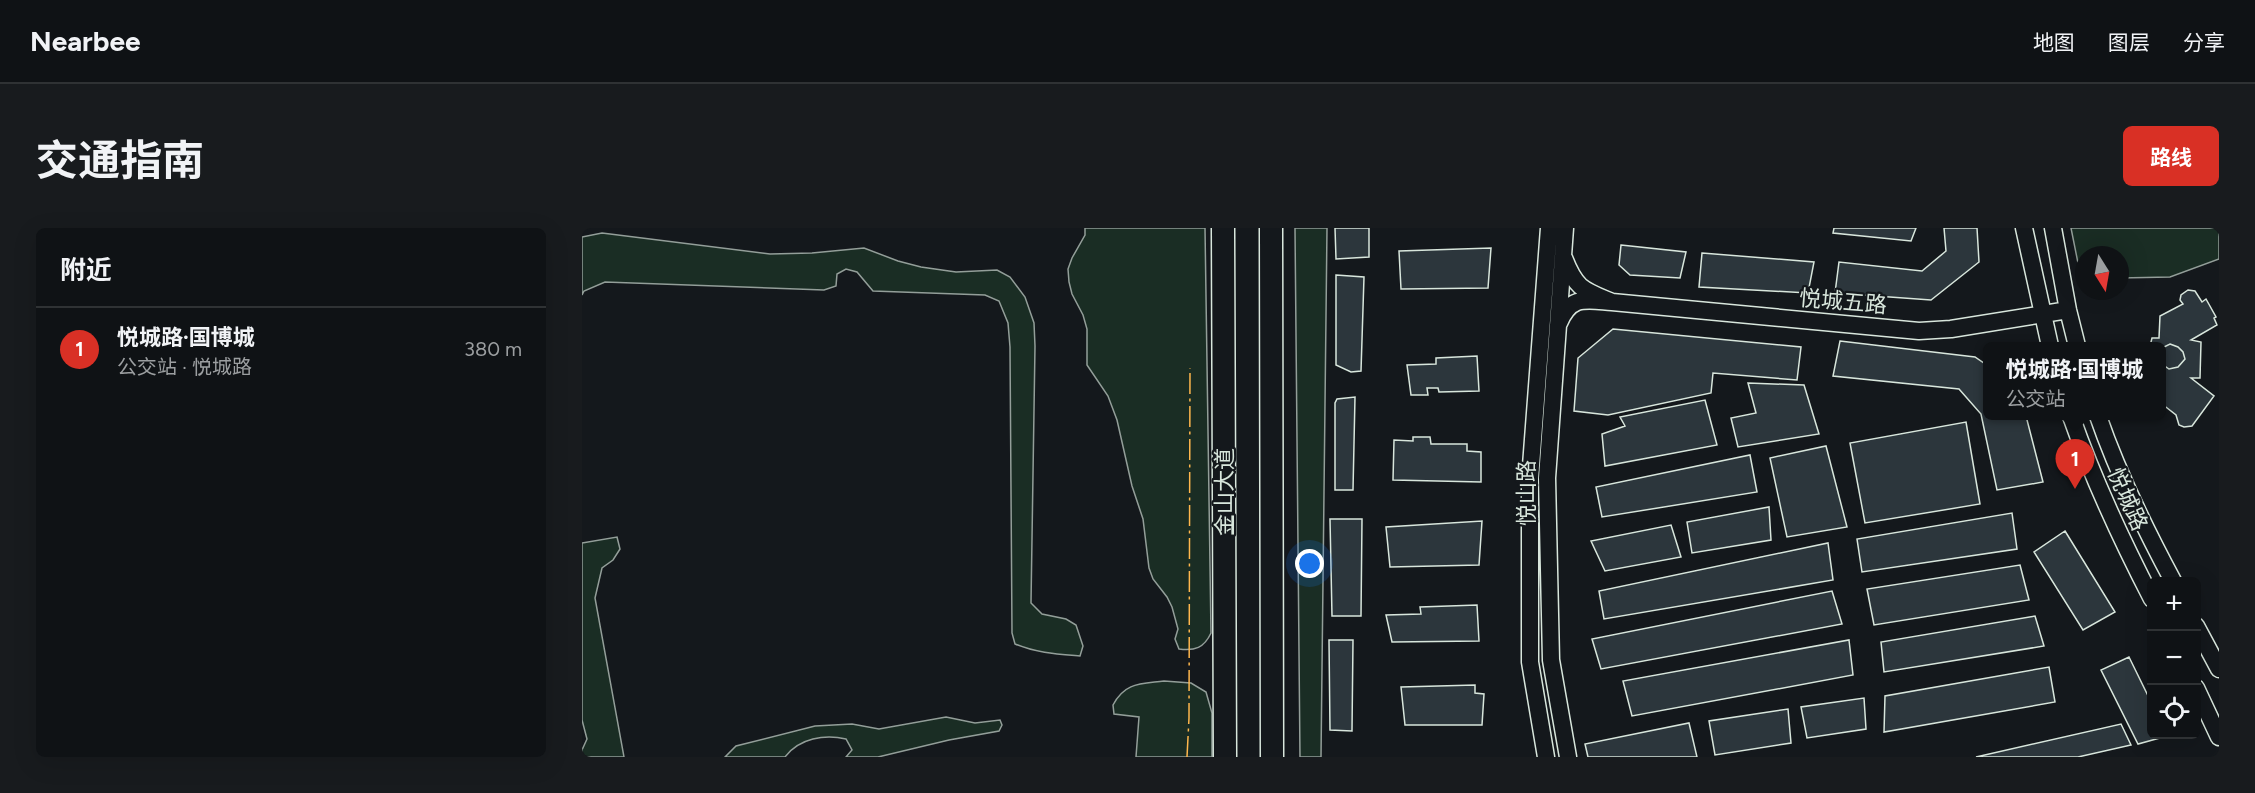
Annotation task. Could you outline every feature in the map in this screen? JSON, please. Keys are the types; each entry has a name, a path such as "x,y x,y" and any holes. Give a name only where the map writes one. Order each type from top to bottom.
{"highway":[{"name":"金山大道","path":"1223,228 1226,757"},
{"path":"1271,228 1272,757"}],"main road":[{"name":"悦山路","path":"1546,757 1530,662 1530,479 1549,228"},
{"name":"悦山路","path":"1565,228 1547,478 1551,660 1568,757"},
{"path":"2024,228 2049,342"},
{"path":"2053,228 2068,310 2077,342"},
{"path":"1563,255 1571,276 1578,285 1612,302"},
{"name":"悦城五路","path":"1557,327 1563,313 1575,302 1583,300 1919,331 1951,329 2068,310"},
{"name":"悦城路","path":"2072,420 2114,525 2147,591"},
{"name":"悦城路","path":"2099,420 2111,454 2138,515 2170,577"},
{"path":"2199,631 2219,669"},
{"path":"2201,698 2219,737"}],"green space":[{"path":"1085,228 1205,228 1211,633 1202,645 1194,649 1179,649 1175,639 1178,629 1172,607 1153,579 1149,568 1143,519 1132,486 1117,420 1108,396 1087,365 1087,329 1083,315 1072,294 1068,269 1085,235"},
{"path":"1295,228 1327,228 1321,757 1300,757"},
{"path":"2071,228 2219,228 2219,259 2170,277 2129,278 2129,246 2075,246 2075,248"},
{"path":"602,233 770,254 864,248 921,267 956,272 997,270 1010,277 1025,297 1034,323 1031,603 1042,614 1066,619 1076,625 1083,646 1080,656 1047,653 1023,647 1015,644 1012,633 1010,347 1008,323 999,301 985,295 873,291 857,272 846,269 837,274 836,286 824,290 605,282 584,291 582,295 582,237"},
{"path":"617,537 620,549 613,560 602,568 595,598 624,757 582,757 582,750 587,739 582,720 582,543"},
{"path":"1164,681 1191,683 1206,692 1212,713 1212,757 1136,757 1139,717 1114,714 1113,705 1128,688"},
{"path":"946,717 975,723 1000,720 1002,725 999,731 878,757 846,757 852,750 846,739 821,737 797,745 785,757 725,757 736,746 815,726 852,724 879,729"}],"building":[{"path":"1335,228 1369,228 1369,257 1336,259"},
{"path":"1834,228 1916,228 1911,241 1833,233"},
{"path":"1944,228 1977,228 1979,262 1931,300 1835,293 1839,262 1922,271 1946,251"},
{"path":"1621,245 1686,252 1680,278 1630,275 1619,265"},
{"path":"1491,248 1488,288 1401,289 1399,251"},
{"path":"1702,253 1814,262 1808,293 1699,287"},
{"path":"1336,275 1364,277 1361,371 1351,372 1336,365"},
{"path":"2188,290 2195,291 2202,302 2206,299 2216,317 2214,318 2217,325 2191,340 2201,342 2200,378 2191,378 2214,396 2192,426 2184,427 2179,425 2176,415 2166,407 2166,342 2151,342 2152,338 2159,338 2160,316 2183,304 2180,300 2181,295"},
{"path":"1613,329 1801,347 1797,380 1713,373 1711,393 1608,415 1574,411 1578,358"},
{"path":"1840,341 1975,357 1983,363 1983,420 2027,420 2043,482 1997,490 1981,414 1959,389 1833,376"},
{"path":"2170,344 2183,352 2185,359 2178,367 2169,369 2166,367 2166,346"},
{"path":"1477,356 1479,391 1439,392 1438,388 1427,388 1428,395 1411,395 1407,365 1436,364 1436,358"},
{"path":"1748,383 1804,385 1819,434 1738,447 1731,418 1756,413"},
{"path":"1355,397 1353,490 1335,490 1335,403 1337,399"},
{"path":"1705,400 1717,445 1605,466 1602,434 1625,426 1620,417"},
{"path":"1966,422 1980,504 1865,523 1850,443"},
{"path":"1413,437 1430,437 1431,444 1467,444 1467,451 1481,452 1481,482 1393,480 1394,440 1413,441"},
{"path":"1826,446 1847,527 1787,537 1770,458"},
{"path":"1750,455 1757,492 1602,517 1596,487"},
{"path":"1769,507 1771,540 1692,553 1687,522"},
{"path":"2012,513 2017,549 1862,572 1857,539"},
{"path":"1330,519 1362,519 1361,616 1332,616"},
{"path":"1482,521 1479,565 1390,567 1386,527"},
{"path":"1671,525 1681,557 1605,571 1591,541"},
{"path":"2065,531 2115,612 2083,630 2034,552"},
{"path":"1828,543 1833,580 1604,619 1599,591"},
{"path":"2020,565 2029,600 1874,625 1867,589"},
{"path":"1832,591 1842,624 1601,669 1592,639"},
{"path":"1477,605 1479,641 1392,642 1386,615 1421,614 1420,607"},
{"path":"2035,616 2044,646 1884,672 1881,642"},
{"path":"1329,640 1353,640 1352,731 1330,730"},
{"path":"1849,640 1853,675 1632,716 1623,681"},
{"path":"2129,657 2147,694 2147,739 2156,739 2138,744 2101,670"},
{"path":"2049,667 2055,702 1884,732 1885,696"},
{"path":"1475,685 1475,693 1484,694 1482,725 1405,725 1401,687"},
{"path":"1864,698 1866,729 1807,738 1801,707"},
{"path":"1788,709 1791,743 1715,755 1709,721"},
{"path":"1689,723 1697,757 1588,757 1585,744"},
{"path":"2121,724 2131,745 2078,757 1976,757"}],"power":[{"path":"1187,757 1190,368"}],"place":[{"name":"悦城路·国博城","path":"2075,489"}]}
